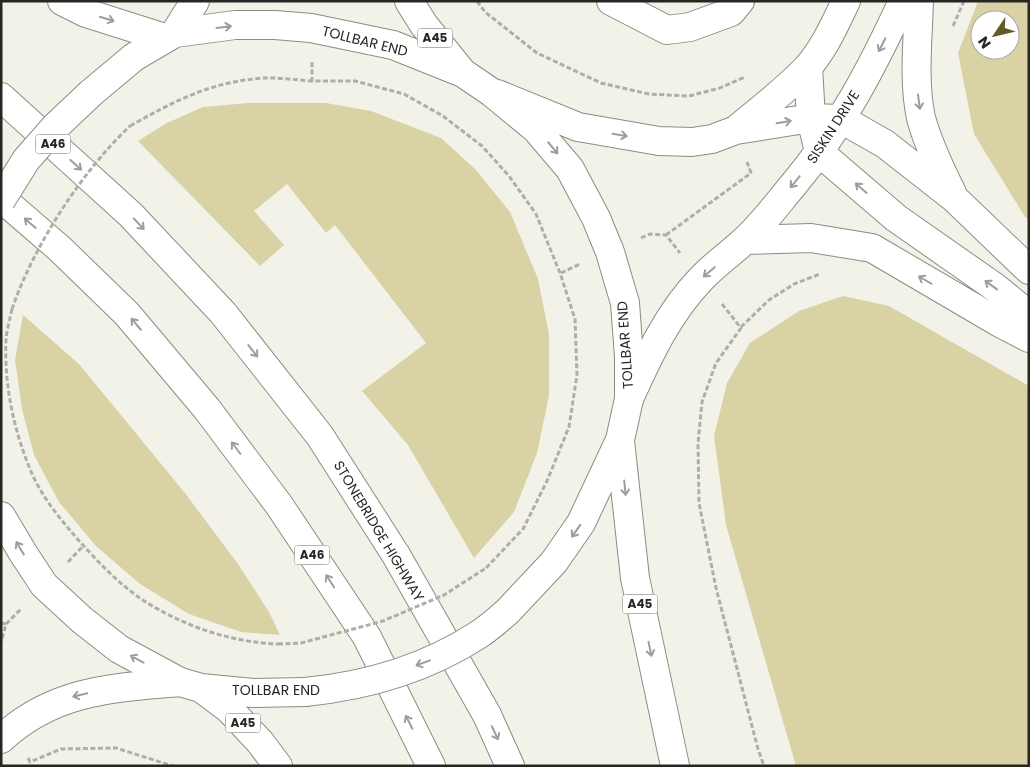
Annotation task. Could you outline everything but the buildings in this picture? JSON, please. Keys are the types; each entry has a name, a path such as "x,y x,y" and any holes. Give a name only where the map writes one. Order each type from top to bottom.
{"main road":[{"path":"62,1 86,13 170,35 195,1"},
{"name":"A45","path":"409,1 424,25 463,73"},
{"path":"611,1 667,30 690,27 731,12 740,1"},
{"path":"736,130 808,67 826,41 846,1"},
{"name":"SISKIN DRIVE","path":"629,399 651,352 675,312 701,278 746,240 819,152 841,119 882,46 903,1"},
{"path":"919,1 917,88 922,118 938,165 954,198"},
{"name":"TOLLBAR END","path":"1,199 26,160 55,127 91,93 134,57 170,35 235,26 274,25 311,28 393,45 463,73 491,92 536,129 570,170 596,218 610,252 624,304 629,357 629,399 620,440 581,523 554,562 508,611 480,634 440,657 380,679 330,690 305,692 253,693 190,685 119,649 82,620 44,585 1,516"},
{"path":"808,67 811,118 819,152 896,218 996,288 1029,315"},
{"path":"491,92 578,127 659,141 692,142 712,139 736,130 811,118 841,119 885,144 954,198 1029,270"},
{"name":"STONEBRIDGE HIGHWAY","path":"1,97 131,215 223,313 320,436 396,555 487,715 510,766"},
{"name":"A46","path":"1,199 59,248 128,314 207,409 279,505 367,637 431,766"},
{"path":"746,240 811,238 872,248 1029,338"},
{"name":"A45","path":"620,440 634,578 675,766"},
{"path":"1,739 35,714 71,697 112,688 190,685"},
{"name":"A45","path":"190,685 229,709 260,742 278,766"}],"path":[{"path":"476,1 485,12 537,53 601,83 649,94 689,96 720,88 751,74"},
{"path":"311,28 312,81"},
{"path":"256,78 312,81 354,81 404,94 443,116 482,146 509,176 536,214 560,273 574,319 577,375 569,427 547,481 523,529 486,568 444,595 383,621 301,643 254,643 219,636 149,604 116,578 84,546 52,508 30,470 16,427 7,388 6,338 20,284 64,205 114,141 130,126 174,101 219,84 256,78"},
{"path":"720,88 723,96"},
{"path":"650,234 666,235 751,173 748,163"},
{"path":"666,235 680,252"},
{"path":"560,273 572,268"},
{"path":"764,766 716,588 699,503 698,443 702,402 716,363 741,328 770,300 794,284 824,272"},
{"path":"721,303 741,328"},
{"path":"75,554 84,546"},
{"path":"1,644 4,624 16,614"},
{"path":"26,754 30,762 61,749 116,748 173,766"}],"shaded area":[{"path":"978,1 1029,1 1029,220 1025,217 974,134 958,53 970,22 970,60 1020,60 1020,10 975,10"},
{"path":"249,103 326,103 371,111 441,138 475,169 510,212 538,279 549,334 549,396 537,453 514,512 474,558 408,445 362,391 426,343 335,225 326,233 287,184 254,211 284,245 260,266 138,141 165,124 203,107"},
{"path":"843,296 889,306 1029,386 1029,766 796,766 726,525 714,436 727,383 750,343 799,311"},
{"path":"23,315 79,364 185,493 238,564 269,612 280,635 241,632 189,614 140,584 96,546 59,502 34,455 22,409 15,360"}]}
